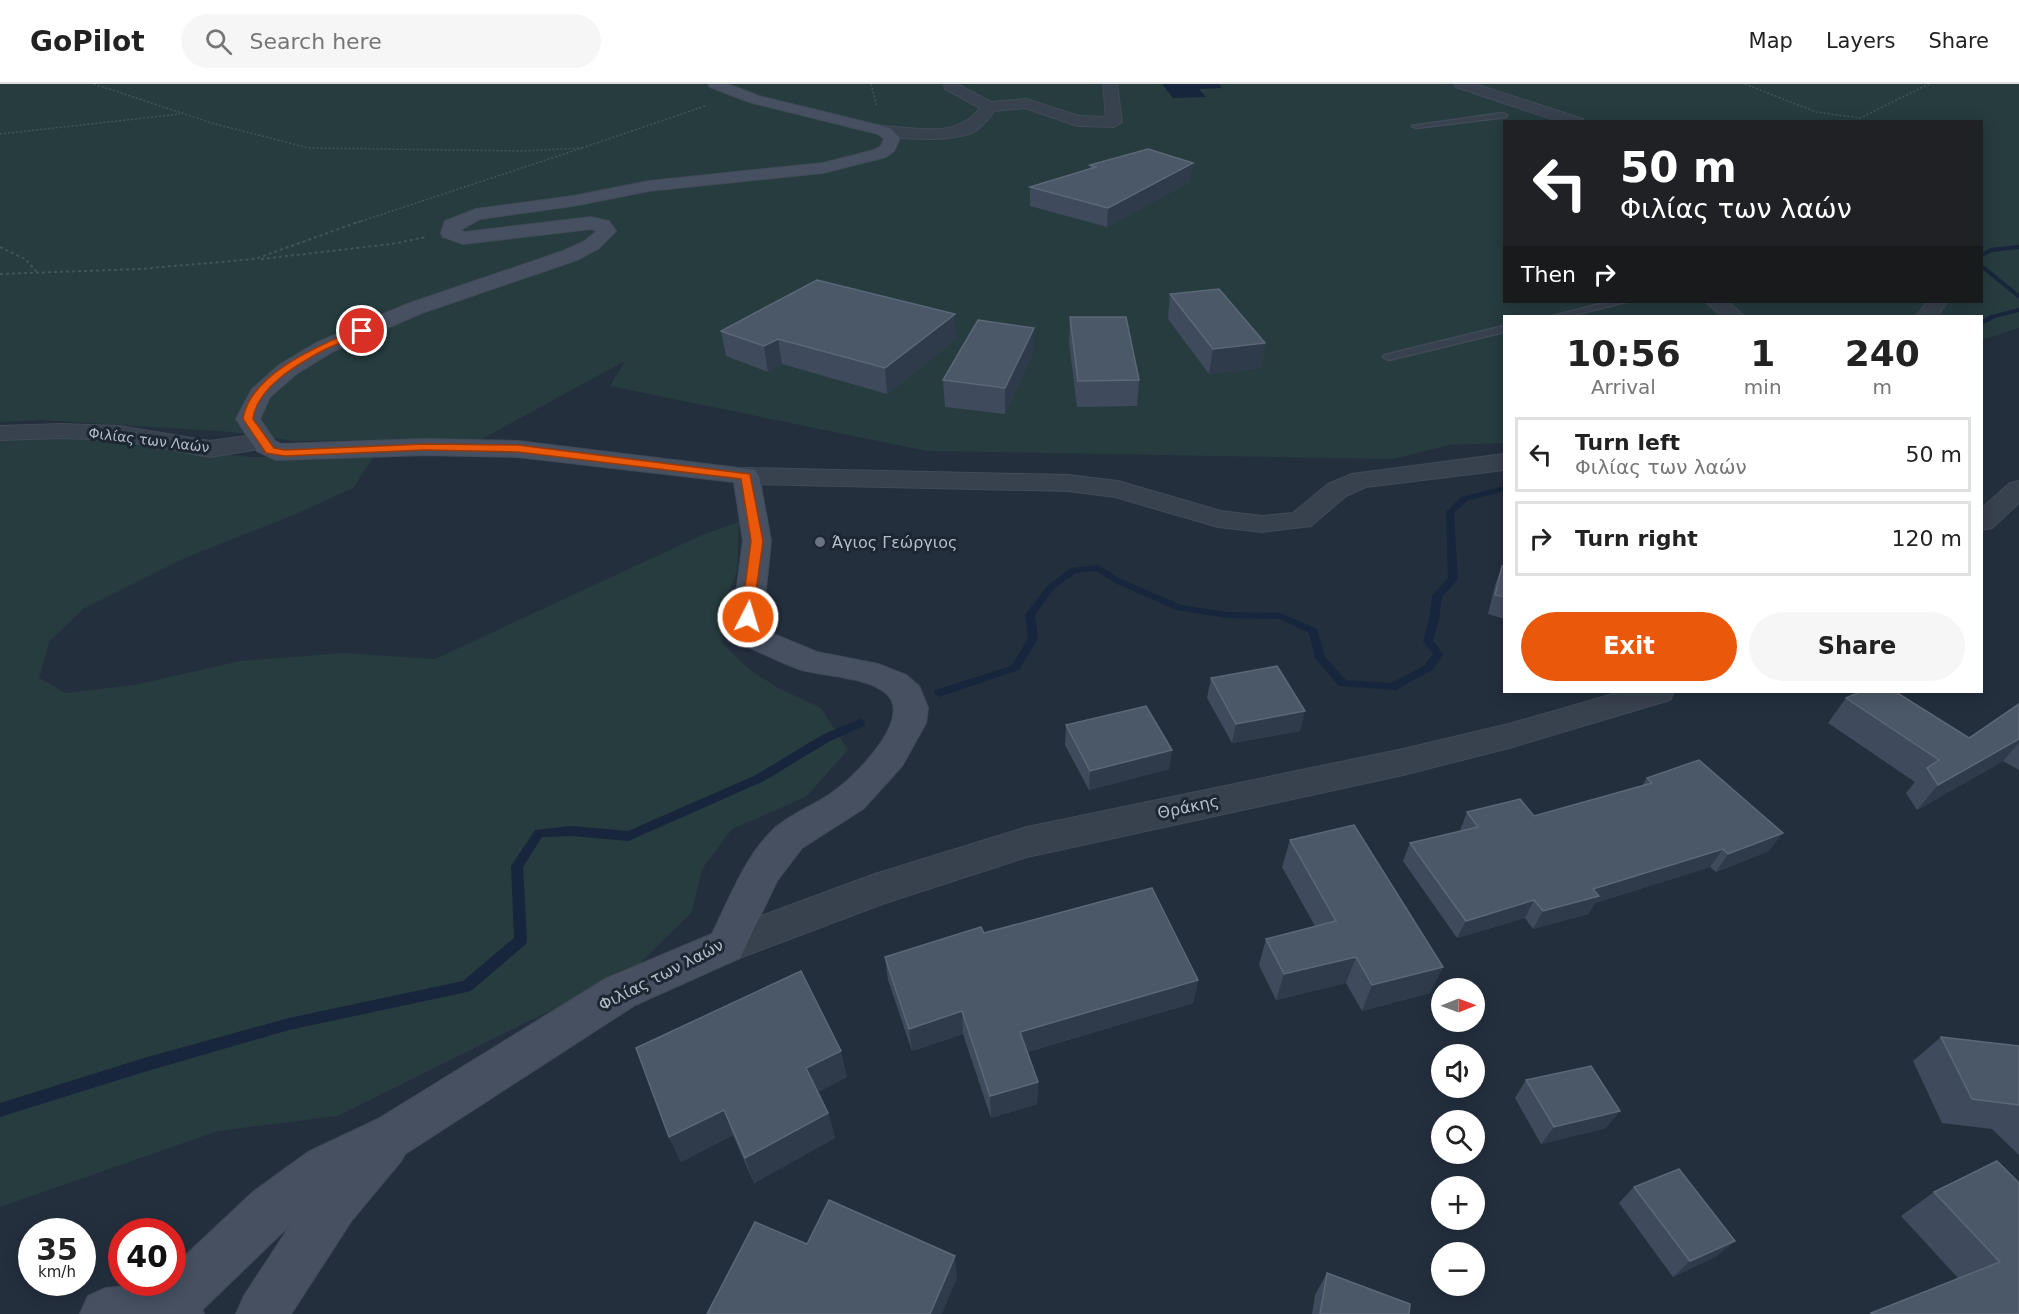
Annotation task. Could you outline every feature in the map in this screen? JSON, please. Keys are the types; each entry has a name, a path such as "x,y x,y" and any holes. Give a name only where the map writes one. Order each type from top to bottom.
{"street":[{"path":"715,84 737,94 884,131 940,133 963,130 976,123 989,107"},
{"path":"950,86 989,107 1026,103 1077,121 1114,122 1110,84"},
{"path":"1463,84 1507,118"},
{"path":"1463,84 1572,120"},
{"path":"884,131 892,138 888,148 880,154 823,168 649,186 573,201 476,214 452,225 450,233 463,238 477,238 575,224 605,228 592,244 565,256 422,306 321,348 282,372 258,394 249,407 248,419 262,442 270,450 285,453 425,447 518,449 746,476 1068,483 1118,489 1218,519 1262,524 1301,520 1337,490 1361,480 1503,462"},
{"path":"1717,303 1732,315"},
{"path":"1927,315 1937,303"},
{"name":"Φιλίας των Λαών","path":"0,433 61,430 119,433 210,449 262,442"},
{"name":"Φιλίας των λαών","path":"172,1313 270,1209 325,1169 394,1135 620,992 726,946 762,872 789,838 850,799 890,757 909,723 911,708 907,694 895,683 878,675 810,661 759,640 748,617 757,541 746,476"},
{"path":"1998,518 2019,489"},
{"name":"Θράκης","path":"726,946 875,890 1018,844 1403,762 1509,736 1655,693"},
{"name":"Φιλίας των λαών","path":"262,1314 335,1203 394,1135"},
{"path":"106,1314 172,1313"}],"lane":[{"path":"1416,126 1507,118"},
{"path":"1562,315 1616,303"},
{"path":"1389,357 1503,329"}],"path":[{"path":"94,84 184,114 308,147 523,151 582,148"},
{"path":"1745,84 1805,108 1849,119 1860,118 1929,84"},
{"path":"255,259 737,94"},
{"path":"0,134 184,114"},
{"path":"0,274 140,269 255,259 392,244 450,233"},
{"path":"0,247 25,259 39,273"}],"green space":[{"path":"0,84 2019,84 2019,328 1983,340 1983,315 1503,315 1503,443 1449,445 1393,459 927,451 610,386 625,361 482,439 294,441 231,432 41,420 0,422"},
{"path":"0,436 116,437 174,449 251,457 376,454 353,488 296,514 185,558 83,609 49,642 39,678 65,693 135,685 240,661 344,653 435,659 702,535 739,522 737,570 726,604 722,643 749,669 778,688 821,708 848,750 806,797 732,829 702,869 692,912 627,976 533,1019 337,1116 218,1131 0,1207"}],"water":[{"path":"1162,84 1219,84 1222,88 1199,89 1206,97 1173,98"}],"building":[{"path":"1148,149 1193,163 1108,208 1030,187 1096,167 1090,165"},
{"path":"817,280 955,314 885,368 778,339 764,346 721,331"},
{"path":"1219,289 1265,343 1213,349 1170,294"},
{"path":"1070,317 1126,317 1139,380 1078,381"},
{"path":"978,320 1034,328 1005,388 943,380"},
{"path":"1502,566 1503,566 1503,597 1495,595"},
{"path":"1277,666 1305,711 1236,724 1211,678"},
{"path":"1858,693 1898,693 1969,738 2019,704 2019,739 1938,785 1927,768 1939,760 1846,698"},
{"path":"1146,706 1172,750 1090,771 1066,725"},
{"path":"1699,760 1783,833 1728,854 1723,849 1593,889 1599,896 1543,911 1534,900 1466,921 1410,843 1478,827 1467,812 1520,799 1534,816 1652,783 1647,778"},
{"path":"1354,825 1443,967 1372,985 1356,957 1284,974 1266,939 1336,921 1290,840"},
{"path":"1152,888 1198,980 1020,1032 1038,1082 990,1096 962,1011 909,1029 885,957 981,927 984,933"},
{"path":"801,971 841,1051 806,1068 828,1113 745,1158 724,1110 669,1137 636,1048"},
{"path":"1941,1037 2019,1046 2019,1105 1972,1099"},
{"path":"1591,1066 1620,1111 1554,1127 1526,1080"},
{"path":"1997,1161 2019,1183 2019,1314 1872,1314 2000,1262 1934,1192"},
{"path":"1679,1169 1735,1241 1690,1261 1634,1187"},
{"path":"829,1200 955,1256 930,1314 707,1314 755,1222 807,1244"},
{"path":"1327,1273 1410,1304 1409,1314 1320,1314"}],"waterway":[{"path":"1983,254 1990,250 2019,247"},
{"path":"1983,267 2019,297"},
{"path":"1983,322 1993,316 2019,310"},
{"path":"939,693 1015,668 1033,639 1030,615 1051,587 1074,570 1098,568 1118,581 1179,608 1226,615 1280,616 1314,631 1320,658 1343,683 1392,687 1428,668 1438,654 1428,641 1437,596 1453,579 1450,512 1464,499 1503,489"},
{"path":"0,1110 144,1065 289,1024 467,986 521,940 517,866 539,833 571,831 629,836 760,778 826,738 860,723"}],"place":[{"name":"Άγιος Γεώργιος","path":"820,542"}],"route":[{"path":"362,331 321,348 282,372 258,394 249,407 248,419 262,442 270,450 285,453 425,447 518,449 746,476 757,541 748,617"}]}
